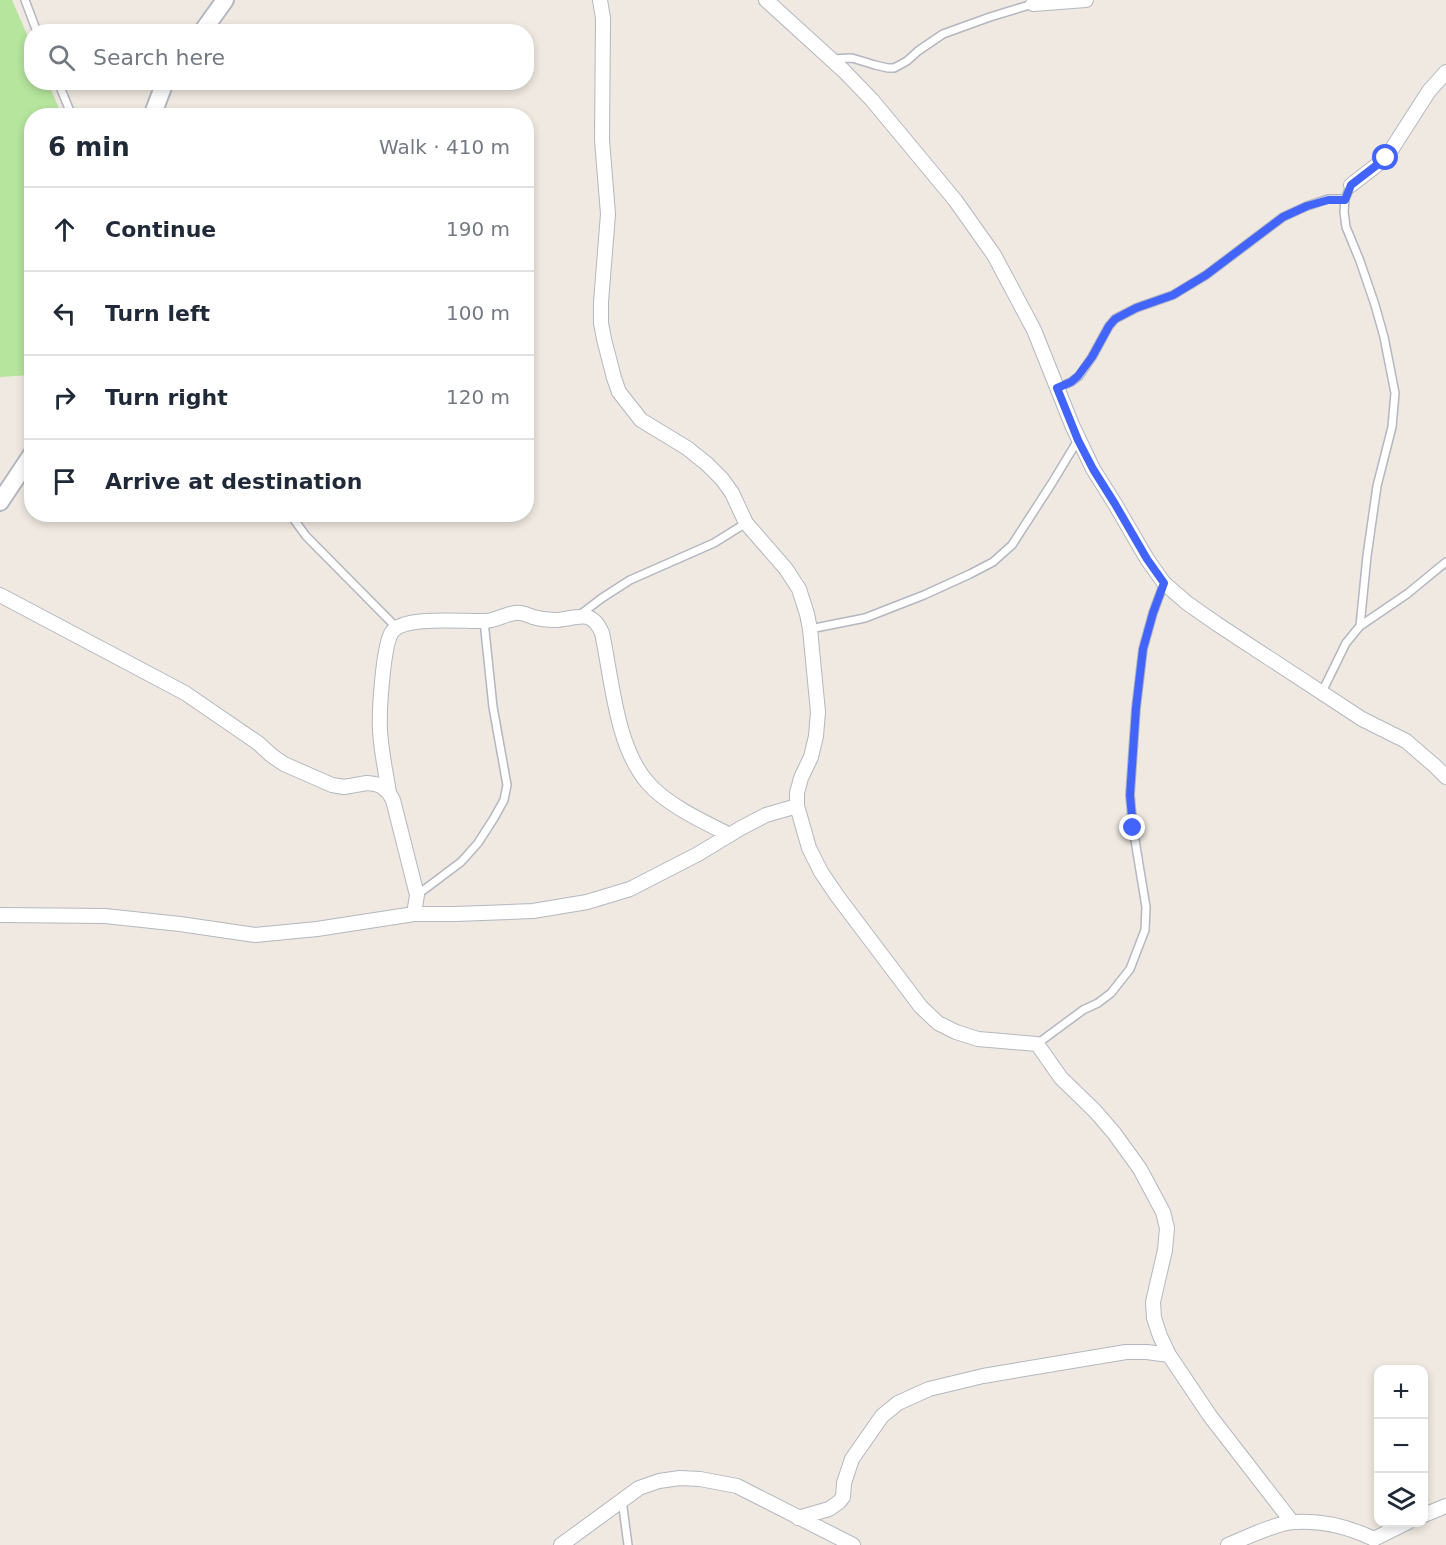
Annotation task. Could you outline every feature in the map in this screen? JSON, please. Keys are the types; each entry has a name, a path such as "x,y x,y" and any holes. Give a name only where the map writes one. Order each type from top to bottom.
{"street":[{"path":"208,24 225,0"},
{"path":"600,0 603,18 602,140 608,214 601,302 604,339 619,392 641,420 687,448 708,464 722,479 732,493 746,523 786,569 799,589 810,629 818,712 811,757 797,793 797,807 809,848 821,872 838,897 921,1007 938,1023 956,1032 978,1039 1037,1044 1061,1078 1095,1111 1140,1168 1163,1212 1167,1228 1165,1250 1153,1302 1154,1318 1160,1336 1169,1355 1210,1416 1292,1522"},
{"path":"766,0 872,100 955,200 994,255 1034,330 1078,440 1093,469 1164,583 1186,603 1216,624 1362,719 1406,741 1446,777"},
{"path":"1037,2 1086,0"},
{"path":"1351,185 1386,158 1429,91 1446,72"},
{"path":"155,108 162,90"},
{"path":"0,501 24,466"},
{"path":"0,595 185,693 258,743 271,756 284,764 332,785 344,787 375,784 381,786 393,800 417,895 414,914"},
{"path":"389,793 380,730 385,655 388,639 396,627 414,622 496,620 513,613 543,619 566,620 588,617 599,626 618,715 627,748 638,771 648,784 664,797 693,816 730,835"},
{"path":"0,915 105,916 255,935 317,929 414,914 534,911 587,902 638,885 766,815 797,807"},
{"path":"798,1518 829,1509 839,1502 843,1497 844,1482 852,1459 882,1416 897,1403 929,1389 983,1376 1126,1352 1169,1355"},
{"path":"561,1545 639,1488 659,1481 680,1478 737,1486 853,1545"},
{"path":"1428,1513 1446,1506"},
{"path":"1229,1545 1292,1522 1339,1525 1357,1531 1375,1542 1400,1527"}],"lane":[{"path":"25,0 34,24"},
{"path":"831,59 852,58 875,66 894,68 943,34 1037,2"},
{"path":"61,90 69,108"},
{"path":"1351,185 1345,200 1346,227 1375,305 1395,393 1392,428 1377,486 1360,626"},
{"path":"1057,388 1078,376 1115,319 1136,308 1173,295 1206,275 1283,217 1307,206 1328,200 1345,200"},
{"path":"810,629 865,618 924,595 993,562 1012,545 1078,440"},
{"path":"296,522 306,536 396,627"},
{"path":"577,617 630,580 714,543 746,523"},
{"path":"1322,692 1346,643 1360,626 1407,594 1446,562"},
{"path":"1037,1044 1083,1010 1112,993 1130,969 1145,930 1146,907 1130,795 1143,649 1164,583"},
{"path":"417,895 461,862 478,843 504,800 507,785 493,707 484,621"},
{"path":"622,1500 628,1545"}],"green space":[{"path":"0,0 12,0 24,28 24,90 51,90 59,108 24,108 24,375 0,377"}],"route":[{"path":"1133,828 1130,795 1143,649 1164,583 1093,469 1078,440 1057,388 1078,376 1115,319 1136,308 1173,295 1206,275 1283,217 1307,206 1328,200 1345,200 1351,185 1386,158"}]}
